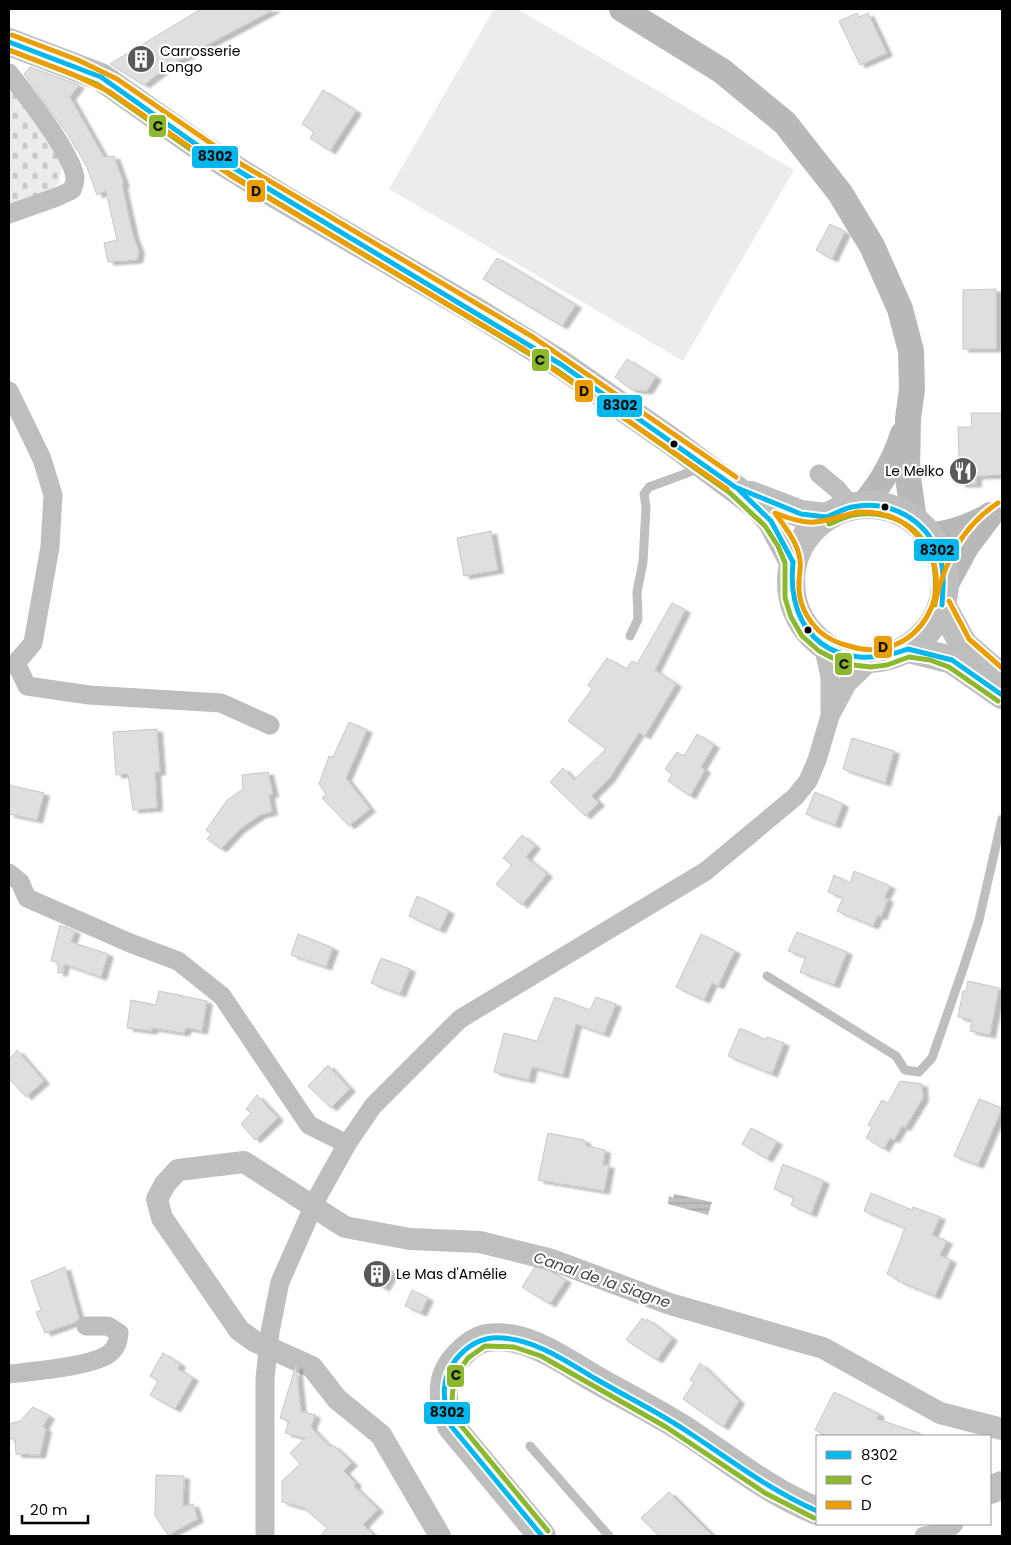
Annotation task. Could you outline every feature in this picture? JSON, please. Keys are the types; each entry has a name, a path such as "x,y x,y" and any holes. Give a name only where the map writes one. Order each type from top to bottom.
{"main road":[{"path":"9,42 100,78 204,150 263,187 477,312 562,365 734,487 772,521 793,562"},
{"path":"734,487 801,514 826,517"},
{"path":"944,595 935,621 924,636 908,649 885,658 872,660 846,656 823,645 808,631 798,615 791,589 793,562 800,544 811,529 826,517 857,505 882,506 899,511 922,527 942,558 944,595 963,644 1002,678"},
{"path":"908,649 952,660 1002,695"},
{"path":"542,1536 451,1426 444,1404 443,1384 452,1364 466,1348 486,1338 512,1339 541,1348 692,1434 773,1490 816,1511"}],"street":[{"path":"622,9 722,71 785,123 840,193 872,246 900,310 911,351 912,389 908,419 907,470 922,527 945,534 996,512"},
{"path":"9,73 36,107 70,162 75,179 72,190 9,214"},
{"path":"9,391 42,459 53,495 50,547 33,643 12,665 27,686 89,694 221,703 270,725"},
{"path":"818,474 857,505 874,492 889,466 908,419"},
{"path":"944,595 966,547 996,512"},
{"path":"823,645 830,677 830,716"},
{"path":"265,1536 265,1378 270,1332 280,1282 304,1226 336,1162 373,1106 460,1019 706,871 795,797 808,781 817,760 830,716 847,684 872,660"},
{"path":"9,873 20,882 27,898 130,943 178,961 222,996 309,1126 347,1144"},
{"path":"9,1374 80,1364 109,1355 117,1346 119,1333 108,1326 86,1326"},
{"path":"924,1536 945,1532 953,1525"}],"lane":[{"path":"630,636 638,618 637,592 644,553 646,507 644,494 649,487 706,466"},
{"path":"767,976 896,1056 905,1070 919,1072 932,1058 964,966 979,920 1002,819"},
{"path":"530,1446 609,1536"}],"green space":[{"path":"494,9 517,9 794,170 683,361 389,189"},
{"path":"9,87 31,113 63,163 59,183 51,191 9,207"}],"shaded area":[{"path":"674,1194 712,1202 708,1215 668,1204 669,1196 673,1198"}],"building":[{"path":"201,9 275,9 170,65 144,85 110,64"},
{"path":"857,13 859,17 868,13 887,53 860,65 839,21"},
{"path":"30,67 79,85 70,97 104,157 114,156 124,184 122,185 133,235 139,251 137,260 108,262 104,243 117,240 106,191 97,195 87,167 68,135 24,74"},
{"path":"323,90 356,111 330,151 310,138 314,132 302,124"},
{"path":"830,224 845,232 832,259 816,250"},
{"path":"497,258 576,305 562,326 483,279"},
{"path":"996,289 996,349 963,349 963,290"},
{"path":"627,359 656,377 647,391 632,390 615,377"},
{"path":"971,413 1002,413 1002,475 976,476 976,484 960,484 958,427 972,427"},
{"path":"491,531 498,570 464,576 457,538"},
{"path":"672,603 685,610 655,670 676,684 645,736 639,733 609,779 592,796 599,803 585,816 550,782 563,768 574,780 606,749 568,721 592,689 588,685 607,658 626,669 632,661 637,664"},
{"path":"349,722 367,730 346,778 370,809 349,826 322,798 326,794 319,784 329,756 333,757"},
{"path":"157,729 160,772 155,772 157,808 133,810 128,774 116,775 113,732"},
{"path":"697,734 714,745 701,767 705,770 690,796 668,781 672,774 665,769 677,752 684,756"},
{"path":"852,738 894,751 885,783 843,769"},
{"path":"268,772 273,794 269,795 272,812 260,815 240,829 221,849 207,839 211,834 206,830 227,800 243,789 242,775"},
{"path":"9,785 44,793 37,820 9,814"},
{"path":"815,792 843,804 835,825 806,814"},
{"path":"522,835 535,846 526,857 547,874 522,905 496,884 512,865 503,858"},
{"path":"854,871 890,886 884,898 888,899 881,917 878,915 873,926 837,911 843,898 828,892 834,875 850,883"},
{"path":"417,896 449,911 440,930 409,916"},
{"path":"60,925 75,931 71,942 108,954 101,977 64,964 62,973 58,973 58,962 51,961"},
{"path":"797,932 847,952 834,985 800,972 806,957 788,951"},
{"path":"298,934 333,948 326,967 291,955"},
{"path":"701,934 735,951 718,986 712,983 704,1000 676,987"},
{"path":"381,958 410,969 400,994 371,983"},
{"path":"968,981 999,988 990,1035 970,1031 972,1020 958,1017 963,991 966,991"},
{"path":"159,991 207,1001 202,1031 186,1028 184,1033 152,1028 152,1031 127,1028 131,1000 156,1005"},
{"path":"555,997 590,1010 596,997 616,1004 604,1034 576,1024 563,1075 532,1067 529,1080 494,1072 504,1033 537,1041"},
{"path":"740,1028 766,1040 767,1037 784,1043 772,1074 728,1056"},
{"path":"17,1050 44,1081 26,1097 9,1079 9,1060"},
{"path":"328,1065 350,1089 331,1108 308,1086"},
{"path":"900,1081 922,1084 923,1098 905,1128 902,1126 894,1140 890,1138 884,1149 866,1138 872,1127 868,1125 882,1100 888,1103"},
{"path":"257,1095 278,1118 255,1140 241,1124 251,1113 246,1109"},
{"path":"979,1099 1002,1108 978,1165 954,1156"},
{"path":"751,1128 777,1142 767,1159 742,1144"},
{"path":"548,1133 584,1140 587,1146 605,1150 603,1165 609,1165 604,1191 538,1180"},
{"path":"783,1164 824,1181 811,1214 791,1205 794,1197 774,1189"},
{"path":"871,1193 912,1210 913,1207 940,1217 932,1235 947,1241 940,1255 951,1260 935,1296 898,1281 887,1274 905,1228 864,1211"},
{"name":"Le Mas d'Amélie","path":"371,1261 393,1272 384,1288 364,1277"},
{"path":"65,1267 79,1318 76,1322 45,1333 36,1312 41,1310 31,1281"},
{"path":"535,1267 548,1270 566,1280 550,1304 522,1287"},
{"path":"412,1290 428,1298 421,1313 405,1306"},
{"path":"642,1318 646,1321 647,1319 672,1338 657,1360 626,1340"},
{"path":"163,1353 180,1364 178,1369 193,1378 175,1409 150,1395 158,1381 150,1376"},
{"path":"700,1363 739,1401 723,1427 683,1399 694,1382 690,1380"},
{"path":"296,1365 301,1411 315,1415 311,1427 330,1447 333,1445 352,1463 344,1471 356,1483 354,1486 378,1509 363,1525 375,1536 320,1536 327,1528 304,1508 282,1502 282,1481 300,1464 290,1453 305,1438 285,1433 289,1421 280,1418"},
{"path":"834,1392 879,1414 877,1419 919,1433 919,1435 825,1435 815,1430"},
{"path":"33,1407 49,1416 43,1427 46,1429 40,1455 16,1454 15,1439 9,1439 9,1424 20,1421"},
{"path":"156,1475 184,1476 183,1506 193,1504 198,1519 168,1535 155,1516"},
{"path":"669,1492 713,1536 659,1536 641,1518"}],"waterway":[{"name":"Canal de la Siagne","path":"440,1536 381,1435 337,1399 312,1367 254,1341 239,1330 162,1218 157,1199 165,1184 178,1170 244,1162 345,1227 410,1239 480,1242 552,1260 670,1304 823,1348 940,1413 1002,1429"}],"transit line":[{"name":"D","path":"12,35 78,60 117,79 241,164 533,337 736,477"},
{"name":"8302","path":"9,42 101,77 204,150 562,365 735,487 801,514 826,517"},
{"name":"C","path":"9,50 97,84 200,156 558,371 730,493 765,526 778,546 785,563 785,598 791,617 802,636 819,651 844,664 871,667 887,665 909,657 930,660 949,667 998,701"},
{"name":"D","path":"9,50 72,74 110,92 233,177 525,350 727,489"},
{"name":"8302","path":"738,489 771,521 793,562"},
{"name":"D","path":"935,603 949,560 956,547 974,523 998,503"},
{"name":"8302","path":"826,517 849,508 866,505 892,509 916,522 933,542 941,561 943,573 942,605"},
{"name":"D","path":"858,512 883,514 904,523 916,534 930,554 936,576 935,597 927,617 913,633 895,645 873,650 841,644 819,631 810,621 800,596 800,563 797,547 775,513 800,521 817,522 858,512"},
{"name":"C","path":"829,524 845,517 867,514 891,517 911,528 927,546 934,564 935,605"},
{"name":"8302","path":"793,562 793,588 798,611 807,629 821,643 839,653 859,657 883,656 908,649"},
{"name":"D","path":"949,601 969,639 1002,668"},
{"name":"8302","path":"908,649 952,660 1002,695"},
{"name":"8302","path":"542,1536 451,1426 448,1417 444,1391 447,1374 451,1366 472,1345 489,1338 516,1340 552,1353 674,1423 765,1484 816,1511"},
{"name":"C","path":"548,1531 458,1422 452,1399 454,1378 468,1358 485,1346 514,1347 541,1356 666,1427 765,1493 814,1518"}],"place":[{"name":"Carrosserie Longo","path":"141,59"},
{"name":"Le Melko","path":"963,471"},
{"name":"Le Mas d'Amélie","path":"377,1274"}]}
